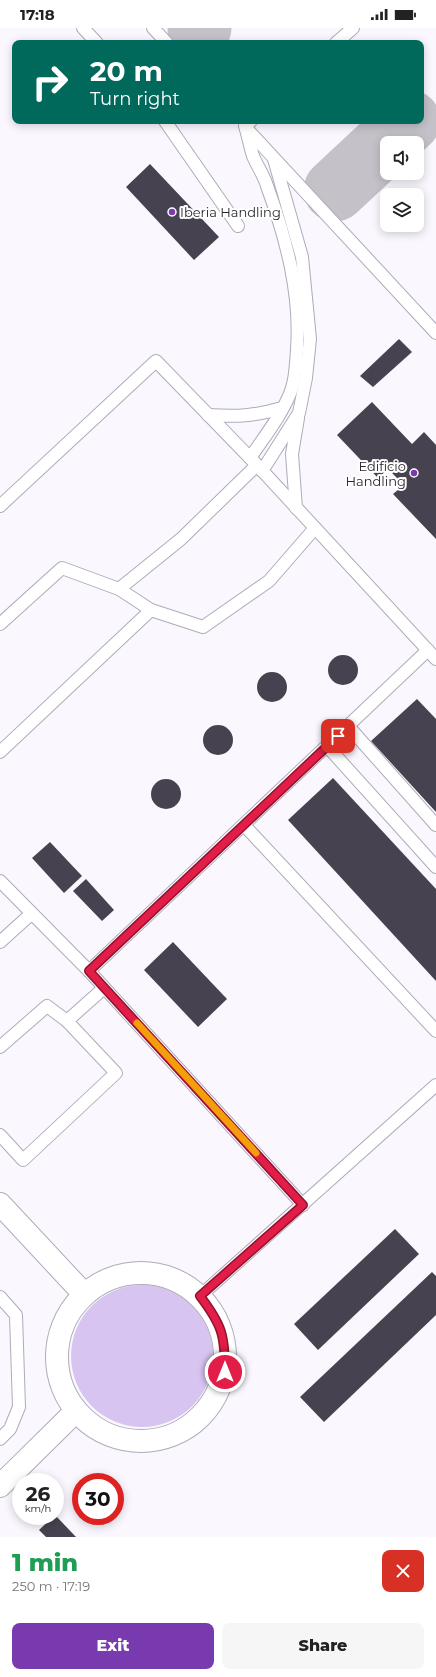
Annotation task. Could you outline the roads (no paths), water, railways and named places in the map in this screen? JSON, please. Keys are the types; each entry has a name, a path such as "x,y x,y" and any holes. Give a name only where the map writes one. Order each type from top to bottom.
{"street":[{"path":"0,1204 84,1294"},
{"path":"130,1273 155,1274 179,1281 200,1296 216,1318 225,1344 225,1372 216,1398 199,1420 176,1435 150,1442 122,1440 97,1430 76,1411 63,1389 56,1364 58,1338 68,1314 84,1294 105,1280 130,1273"},
{"path":"0,1486 76,1411"}],"lane":[{"path":"83,28 94,40"},
{"path":"153,28 164,40"},
{"path":"339,40 353,28"},
{"path":"168,124 238,226"},
{"path":"245,124 254,156 267,184 280,224 298,307 296,365 291,390 256,465"},
{"path":"246,124 274,159 436,333"},
{"path":"274,159 302,257 310,339 306,378 292,454 296,508"},
{"path":"0,506 156,361 256,465 436,659"},
{"path":"208,415 239,417 256,415 282,408"},
{"path":"119,590 181,538 256,465 299,413"},
{"path":"0,624 62,568 119,590 151,610 203,627 269,581 315,528"},
{"path":"0,752 151,610"},
{"path":"89,971 244,826 428,650"},
{"path":"348,726 436,825"},
{"path":"327,746 436,867"},
{"path":"244,826 436,1031"},
{"path":"1,885 89,971 303,1205"},
{"path":"0,942 31,914"},
{"path":"67,1022 104,988"},
{"path":"0,1047 47,1006 67,1022 116,1073 23,1160 0,1135"},
{"path":"200,1296 436,1085"},
{"path":"0,1297 16,1315 19,1408 10,1429 0,1439"}],"place":[{"name":"Iberia Handling","path":"172,212"},
{"name":"Edificio Handling","path":"414,473"}]}
